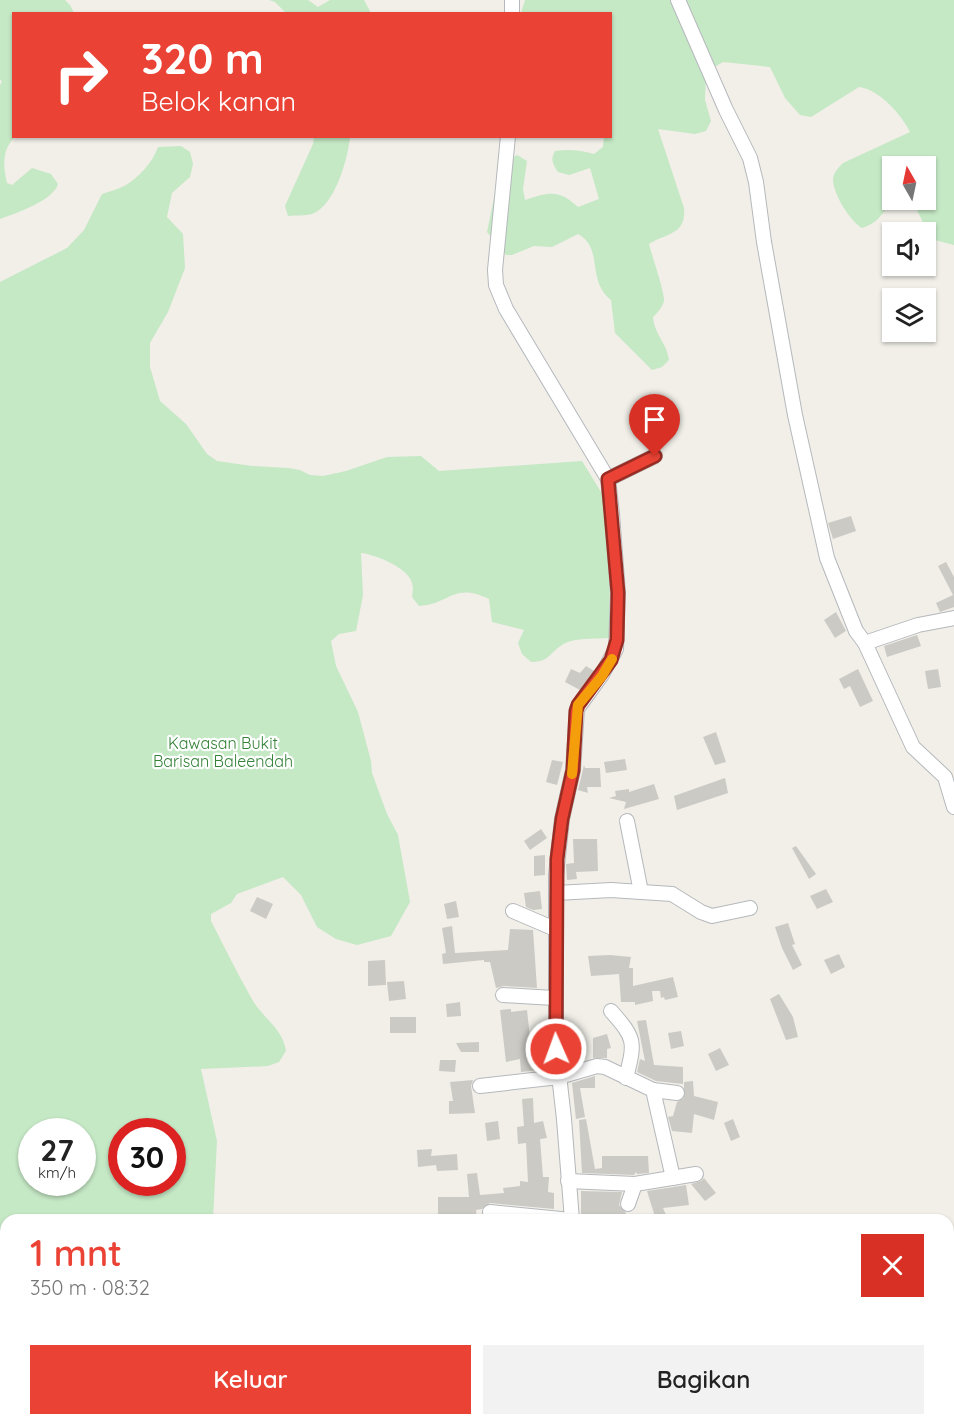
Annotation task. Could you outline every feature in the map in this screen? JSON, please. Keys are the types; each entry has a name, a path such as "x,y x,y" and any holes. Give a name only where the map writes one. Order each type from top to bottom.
{"street":[{"path":"678,0 726,110 750,158 795,416 827,558 856,631 865,643 914,747 945,777 954,807"},
{"path":"508,138 495,270 496,285 506,309 608,479 618,593 617,640 611,660 577,709 573,770 562,819 556,893 554,998 571,1214"},
{"path":"608,479 655,456"},
{"path":"865,643 918,624 954,618"},
{"path":"627,821 641,892"},
{"path":"556,893 610,890 672,894 712,916 750,908"},
{"path":"513,910 555,929"},
{"path":"503,994 554,998"},
{"path":"611,1011 629,1031 633,1047 626,1078"},
{"path":"480,1086 559,1077 600,1066 653,1090 677,1093"},
{"path":"653,1090 673,1178"},
{"path":"568,1181 635,1184 696,1174"},
{"path":"628,1204 635,1184"},
{"path":"490,1212 501,1214"}],"green space":[{"path":"0,0 65,0 74,12 12,12 12,138 14,138 8,147 5,158 7,183 12,185 32,168 51,174 58,184 55,190 42,201 0,219 0,85 2,82 0,79"},
{"path":"269,0 308,0 318,7 330,0 364,0 370,12 285,12 275,2"},
{"path":"525,0 954,0 954,245 936,240 936,222 923,222 917,210 936,210 936,156 882,156 882,210 887,210 877,220 862,228 852,220 839,199 833,179 835,172 843,163 910,132 901,118 882,98 859,87 811,117 800,115 785,98 770,67 723,62 706,72 705,100 711,121 706,131 695,134 658,129 684,208 684,217 679,228 674,232 649,244 664,297 662,306 653,317 654,323 669,360 662,367 652,370 615,333 611,300 603,292 599,283 591,247 586,240 578,234 552,247 534,246 512,255 506,255 487,232 501,164 517,155 527,161 523,189 525,200 553,194 565,197 578,207 599,199 590,168 569,175 558,172 553,162 553,154 555,151 570,150 594,154 603,147 604,138 612,138 612,12 521,12"},
{"path":"314,138 350,138 339,180 327,202 312,214 288,216 285,206"},
{"name":"Kawasan Bukit Barisan Baleendah","path":"181,146 190,152 193,164 190,177 172,193 167,217 183,234 185,268 168,312 150,343 150,367 160,401 186,424 207,454 217,461 288,468 310,475 323,476 387,457 421,456 439,471 582,461 606,500 610,569 609,638 571,641 543,660 531,662 522,654 518,643 524,630 492,622 489,599 477,594 459,593 438,602 419,606 412,597 411,580 405,573 387,561 361,553 363,595 356,631 339,634 331,641 336,666 358,712 372,773 387,814 398,835 410,902 391,936 357,945 336,939 317,927 301,895 283,877 237,894 231,903 211,914 211,921 247,991 281,1036 286,1051 279,1062 268,1066 201,1069 217,1141 213,1214 0,1214 0,282 67,248 84,230 102,194 136,178 149,164 158,147"}],"building":[{"path":"851,516 856,531 833,539 828,523"},
{"path":"946,562 954,577 954,607 940,612 936,603 953,595 938,566"},
{"path":"836,612 846,631 835,638 824,620"},
{"path":"917,635 921,646 887,657 884,646"},
{"path":"586,666 594,671 580,690 565,682 571,669 580,673"},
{"path":"858,669 873,701 860,707 850,686 844,689 839,679"},
{"path":"938,669 941,687 928,689 925,671"},
{"path":"716,732 726,762 715,765 703,737"},
{"path":"625,759 627,770 606,773 604,762"},
{"path":"552,760 563,762 557,785 546,782"},
{"path":"584,765 585,768 600,768 601,787 587,787 588,793 578,790"},
{"path":"725,778 728,793 677,810 674,796"},
{"path":"654,784 659,799 624,809 626,802 609,798 616,796 615,791 629,789 629,792"},
{"path":"541,829 547,838 530,850 524,841"},
{"path":"573,839 597,839 598,871 576,872 577,879 567,880 566,864 574,863"},
{"path":"796,846 816,874 809,879 792,848"},
{"path":"545,855 545,875 534,876 534,856"},
{"path":"826,889 833,902 817,909 810,896"},
{"path":"540,891 542,909 533,910 526,907 524,893"},
{"path":"257,897 273,904 266,919 250,911"},
{"path":"456,901 459,917 447,919 444,904"},
{"path":"788,923 795,944 792,945 802,965 793,970 775,927"},
{"path":"452,926 455,953 508,950 510,929 533,930 537,988 504,986 496,988 490,962 484,962 484,960 443,964 442,954 446,953 442,928"},
{"path":"839,954 845,967 831,974 824,960"},
{"path":"588,956 631,957 629,968 633,968 633,986 673,977 678,997 665,1000 664,997 661,998 660,991 652,991 653,1001 635,1005 635,1002 621,1002 619,974 591,976"},
{"path":"385,960 386,985 368,986 368,961"},
{"path":"404,981 406,999 389,1001 387,982"},
{"path":"779,994 793,1017 798,1037 786,1040 770,999"},
{"path":"460,1002 461,1016 447,1017 446,1004"},
{"path":"511,1009 511,1012 527,1010 532,1056 538,1056 538,1070 521,1072 520,1059 506,1062 500,1010"},
{"path":"390,1017 416,1017 416,1033 390,1033"},
{"path":"646,1020 654,1065 683,1067 683,1084 656,1081 637,1072 640,1059 645,1061 637,1021"},
{"path":"681,1031 684,1046 671,1049 668,1033"},
{"path":"607,1034 611,1048 607,1049 607,1058 593,1058 593,1038"},
{"path":"479,1042 479,1052 461,1052 456,1043"},
{"path":"720,1048 729,1065 716,1071 708,1054"},
{"path":"440,1060 456,1060 455,1072 439,1071"},
{"path":"595,1076 595,1088 580,1088 585,1117 576,1119 572,1083"},
{"path":"473,1080 471,1086 475,1113 449,1114 449,1101 453,1101 450,1082"},
{"path":"693,1081 694,1096 718,1102 714,1120 694,1114 692,1133 672,1131 668,1117 673,1116 677,1102 684,1098 684,1082"},
{"path":"533,1098 534,1123 543,1121 547,1138 540,1139 543,1177 549,1177 548,1192 554,1193 554,1209 490,1203 476,1210 476,1214 438,1214 438,1197 469,1197 467,1174 477,1173 480,1195 504,1193 503,1188 520,1186 520,1181 528,1182 526,1143 518,1144 517,1127 524,1126 522,1099"},
{"path":"586,1119 595,1169 602,1168 602,1156 648,1156 649,1173 637,1174 636,1172 634,1175 582,1173 579,1120"},
{"path":"733,1119 740,1137 731,1141 724,1123"},
{"path":"498,1121 500,1139 487,1141 485,1123"},
{"path":"432,1149 431,1156 457,1154 458,1170 437,1171 436,1165 418,1167 417,1150"},
{"path":"704,1178 716,1193 705,1201 691,1184"},
{"path":"686,1185 689,1205 663,1208 666,1214 654,1214 647,1191"},
{"path":"581,1191 622,1192 619,1205 626,1214 581,1214"}],"slow traffic":[{"path":"572,774 578,705 602,676 612,659"}],"route":[{"path":"556,1049 554,998 557,859 562,819 573,770 576,711 578,705 602,676 616,649 617,640 618,593 608,479 655,456"}]}
